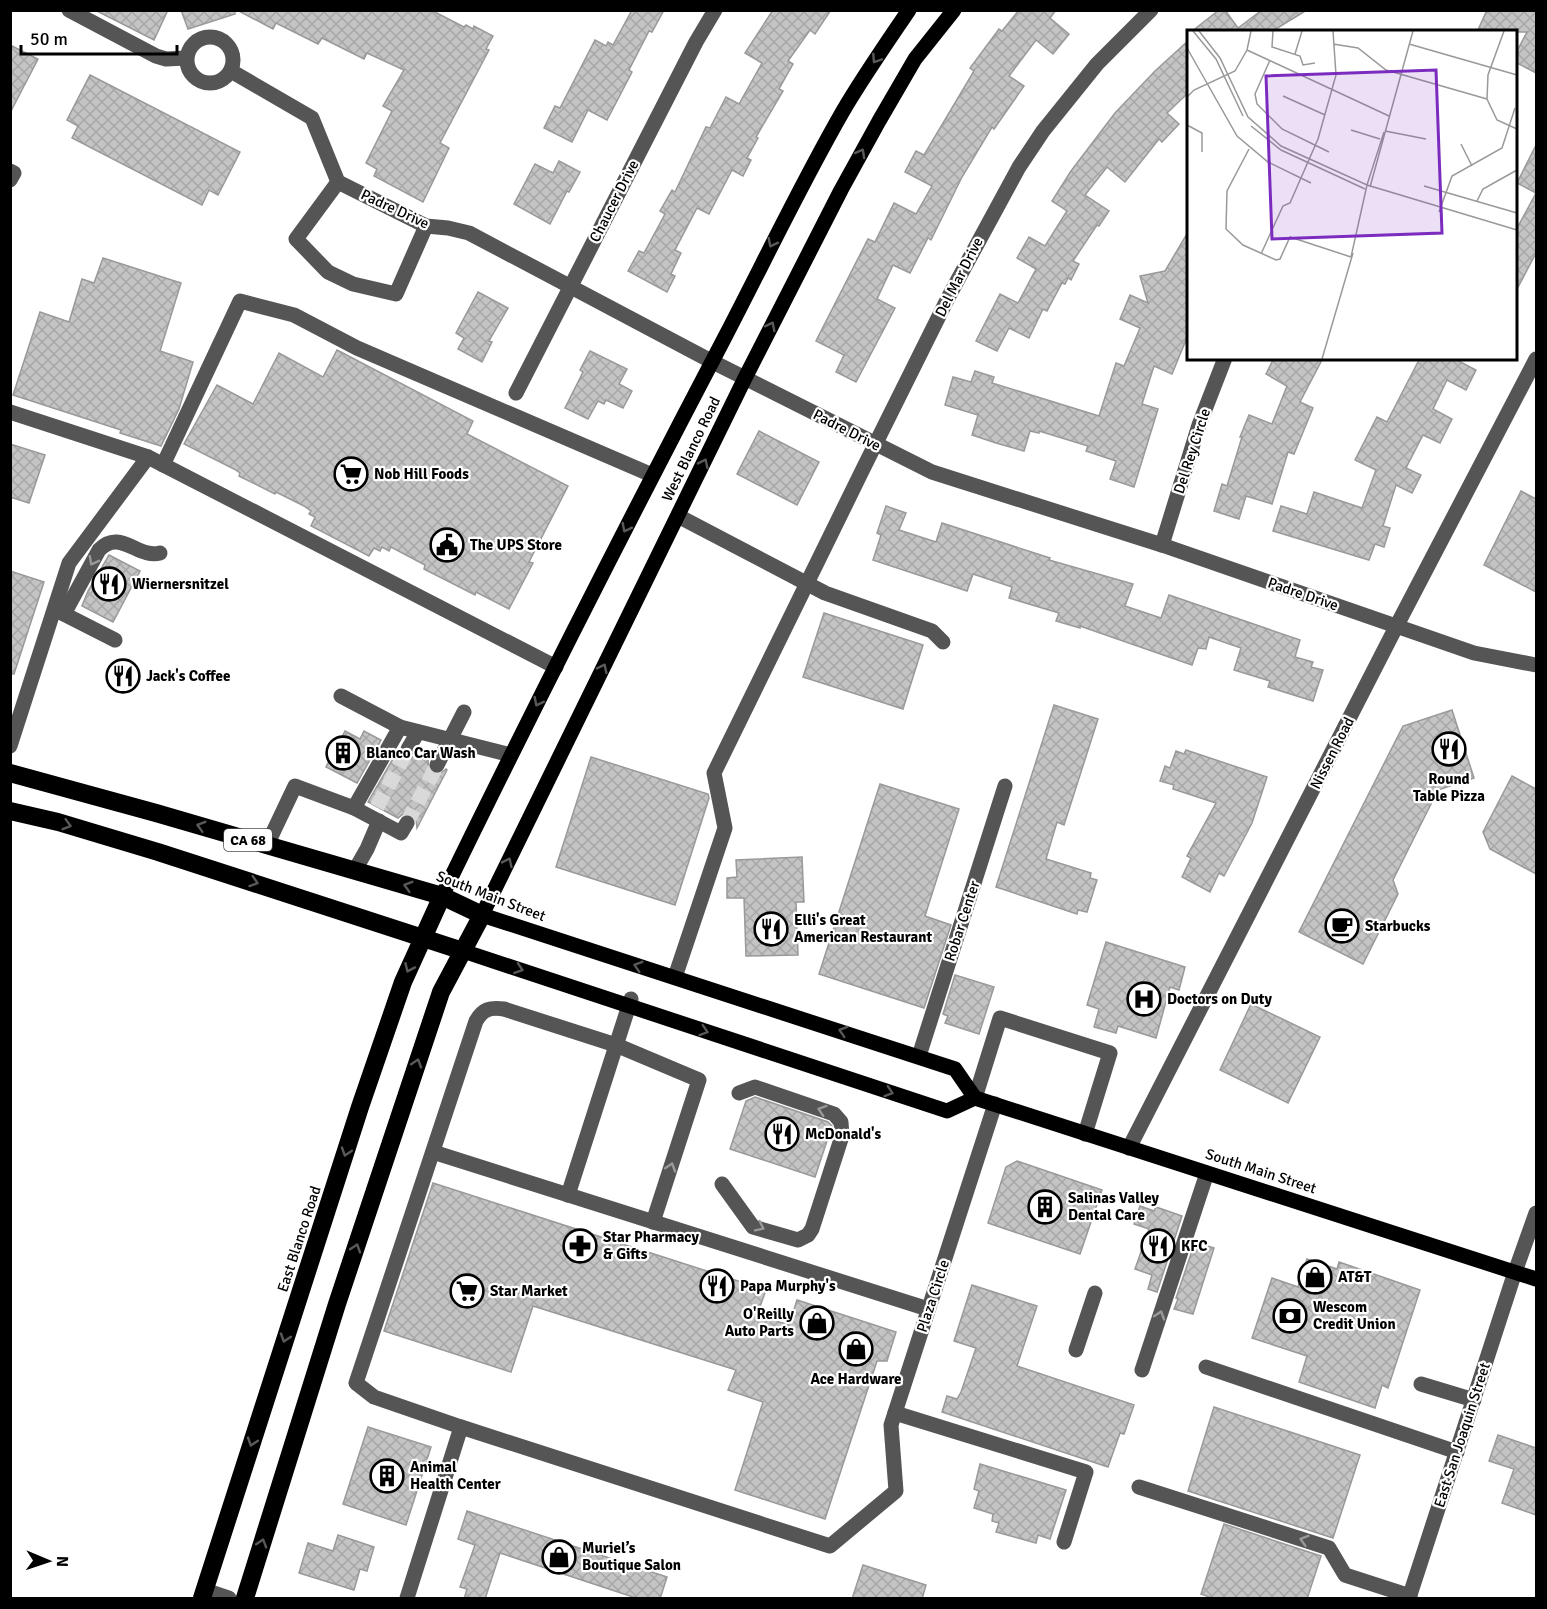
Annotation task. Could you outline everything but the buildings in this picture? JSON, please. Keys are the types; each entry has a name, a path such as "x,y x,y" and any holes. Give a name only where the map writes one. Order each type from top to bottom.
{"highway":[{"name":"South Main Street","path":"10,773 442,896 482,915"},
{"path":"10,811 158,852 463,951"},
{"name":"East Blanco Road","path":"204,1594 360,1107 403,982 442,896"},
{"path":"245,1599 337,1304 437,1003 482,915"}],"main road":[{"name":"West Blanco Road","path":"442,896 652,476 799,191 843,110 909,10"},
{"name":"West Blanco Road","path":"482,915 745,378 879,121 915,59 954,10"},
{"name":"South Main Street","path":"482,915 955,1069 975,1098 1536,1279"},
{"path":"463,951 629,1003 947,1111 975,1098"}],"street":[{"path":"69,10 156,56 166,59 186,58"},
{"name":"Chaucer Drive","path":"516,393 696,42 715,10"},
{"name":"Del Mar Drive","path":"675,977 725,828 714,773 875,444 949,296 1019,167 1043,131 1090,73 1150,10"},
{"path":"213,37 220,39 231,50 233,64 231,71 219,82 203,83 190,74 186,58 188,50 198,39 213,37"},
{"path":"231,71 312,118 338,182 296,238 328,272 353,284 396,294 426,226"},
{"path":"10,171 14,173 10,180"},
{"name":"Padre Drive","path":"338,182 426,226 469,233 711,361 932,472 1162,545 1474,652 1536,665"},
{"path":"163,465 240,301 294,315 357,348 652,476"},
{"name":"Nissen Road","path":"1129,1148 1536,359"},
{"name":"Del Rey Circle","path":"1162,545 1199,425 1224,360"},
{"path":"10,412 148,457 555,668"},
{"path":"10,746 59,612 69,563 148,457"},
{"path":"678,516 809,579 825,593 932,630 943,642"},
{"path":"59,612 99,550 109,542 120,541 149,554 160,553"},
{"path":"59,612 115,640"},
{"path":"341,696 400,727 512,755"},
{"path":"437,765 464,712"},
{"path":"354,808 400,727"},
{"path":"408,749 418,732"},
{"path":"267,846 295,786 376,815 401,832 407,823"},
{"name":"Robar Center","path":"919,1056 1005,786"},
{"path":"355,870 367,849 376,815"},
{"path":"568,1195 629,1003"},
{"path":"407,1599 461,1427 374,1397 356,1383 476,1021 484,1010 504,1009 616,1046 699,1080 653,1222"},
{"path":"975,1098 1000,1018 1110,1053 1085,1134"},
{"path":"722,1184 753,1227 793,1239 803,1238 812,1229 842,1136 841,1122 834,1114 754,1087 739,1093"},
{"name":"Plaza Circle","path":"461,1427 830,1546 896,1491 891,1425 995,1104"},
{"path":"433,1152 928,1310"},
{"path":"1142,1370 1207,1173"},
{"name":"East San Joaquin Street","path":"1410,1597 1536,1213"},
{"path":"1076,1350 1095,1293"},
{"path":"1206,1367 1457,1452"},
{"path":"1421,1384 1473,1400"},
{"path":"895,1413 1086,1472 1064,1542"},
{"path":"1139,1487 1329,1548 1346,1575 1410,1597"},
{"path":"204,1594 229,1599"}],"tunnel":[{"path":"377,807 408,749"},
{"path":"407,823 437,765"}],"place":[{"name":"Nob Hill Foods","path":"351,474"},
{"name":"The UPS Store","path":"447,545"},
{"name":"Wiernersnitzel","path":"109,584"},
{"name":"Jack's Coffee","path":"123,676"},
{"name":"Round Table Pizza","path":"1449,749"},
{"name":"Blanco Car Wash","path":"343,753"},
{"name":"Starbucks","path":"1342,926"},
{"name":"Elli's Great American Restaurant","path":"771,929"},
{"name":"Doctors on Duty","path":"1144,999"},
{"name":"McDonald's","path":"782,1134"},
{"name":"Salinas Valley Dental Care","path":"1045,1207"},
{"name":"Star Pharmacy & Gifts","path":"580,1246"},
{"name":"KFC","path":"1158,1246"},
{"name":"AT&T","path":"1315,1277"},
{"name":"Papa Murphy's","path":"717,1286"},
{"name":"Star Market","path":"467,1291"},
{"name":"Wescom Credit Union","path":"1290,1316"},
{"name":"O'Reilly Auto Parts","path":"817,1323"},
{"name":"Ace Hardware","path":"856,1349"},
{"name":"Animal Health Center","path":"387,1476"},
{"name":"Muriel’s Boutique Salon","path":"559,1557"}]}
